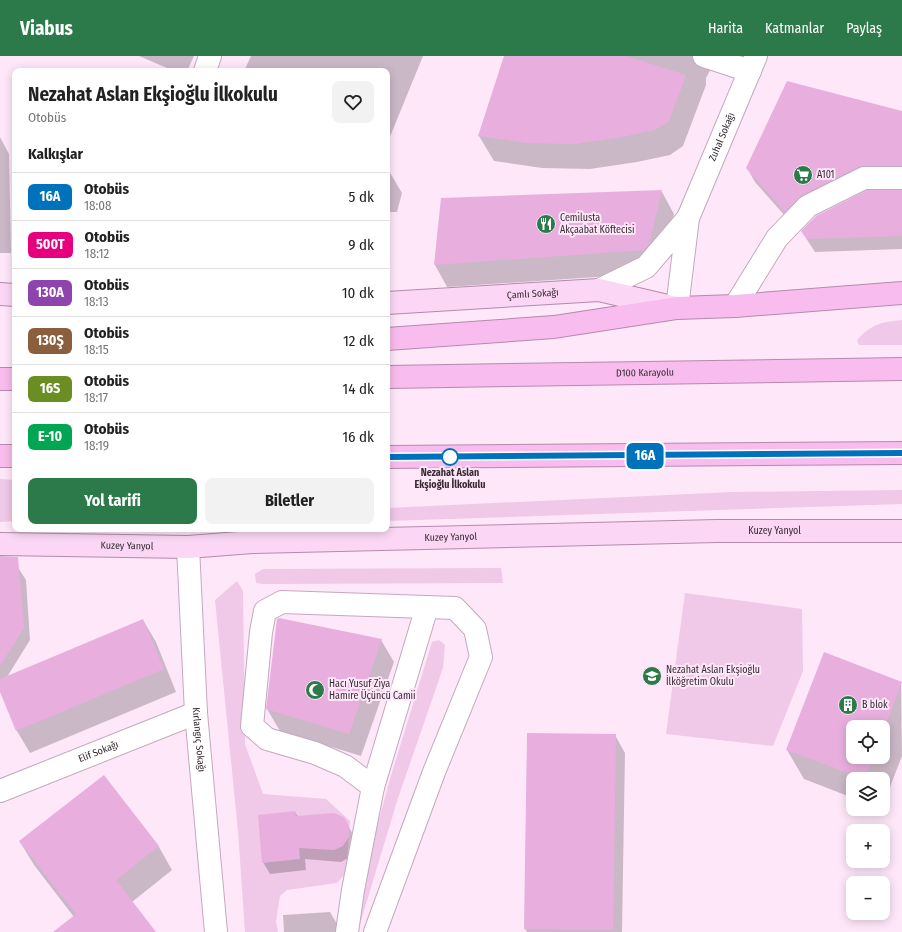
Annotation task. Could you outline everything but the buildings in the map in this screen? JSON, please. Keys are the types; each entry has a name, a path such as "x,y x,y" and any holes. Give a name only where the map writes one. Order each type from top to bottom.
{"highway":[{"path":"390,339 554,327 677,308 735,306 902,293"},
{"name":"D100 Karayolu","path":"390,376 902,369"},
{"path":"0,379 12,379"},
{"path":"390,457 902,453"},
{"path":"0,456 12,456"}],"main road":[{"name":"Çamlı Sokağı","path":"390,303 599,290 677,308"},
{"path":"0,294 12,295"},
{"name":"Kuzey Yanyol","path":"0,544 188,547 252,542 686,531 902,531"}],"street":[{"path":"206,68 210,56"},
{"path":"704,56 753,63"},
{"name":"Zuhal Sokağı","path":"677,308 688,218 753,63"},
{"path":"735,306 777,238 808,206 864,178 902,178"},
{"name":"Zuhal Sokağı","path":"599,290 646,267 688,218"},
{"name":"Kırlangıç Sokağı","path":"188,547 196,714 216,932"},
{"path":"373,787 345,766 315,753 266,739 252,726 261,632 266,611 282,602 455,608 475,629 481,657 434,772 376,932"},
{"path":"347,932 373,787 427,607"},
{"name":"Elif Sokağı","path":"0,791 196,714"}],"shaded area":[{"path":"902,320 902,345 859,345 857,340 872,327 883,323"},
{"path":"0,479 12,480 12,521 0,522"},
{"path":"902,490 902,504 390,521 390,508 732,492"},
{"path":"501,568 503,583 263,584 256,583 255,574 263,569"},
{"path":"237,581 243,591 245,744 263,794 326,799 350,821 346,873 337,883 287,890 280,896 276,922 278,932 245,932 238,831 215,600"},
{"path":"685,593 802,609 803,671 773,746 666,734"},
{"path":"439,640 445,645 443,668 398,798 360,924 356,923 369,856 390,779 432,642"}],"bus line":[{"name":"16A","path":"390,457 725,456 902,453"}],"place":[{"name":"A101","path":"803,175"},
{"name":"Cemilusta Akçaabat Köftecisi","path":"546,224"},
{"name":"Nezahat Aslan Ekşioğlu İlkokulu","path":"450,457"},
{"name":"Nezahat Aslan Ekşioğlu İlköğretim Okulu","path":"652,676"},
{"name":"Hacı Yusuf Ziya Hamire Üçüncü Camii","path":"315,690"},
{"name":"B blok","path":"848,705"}]}
